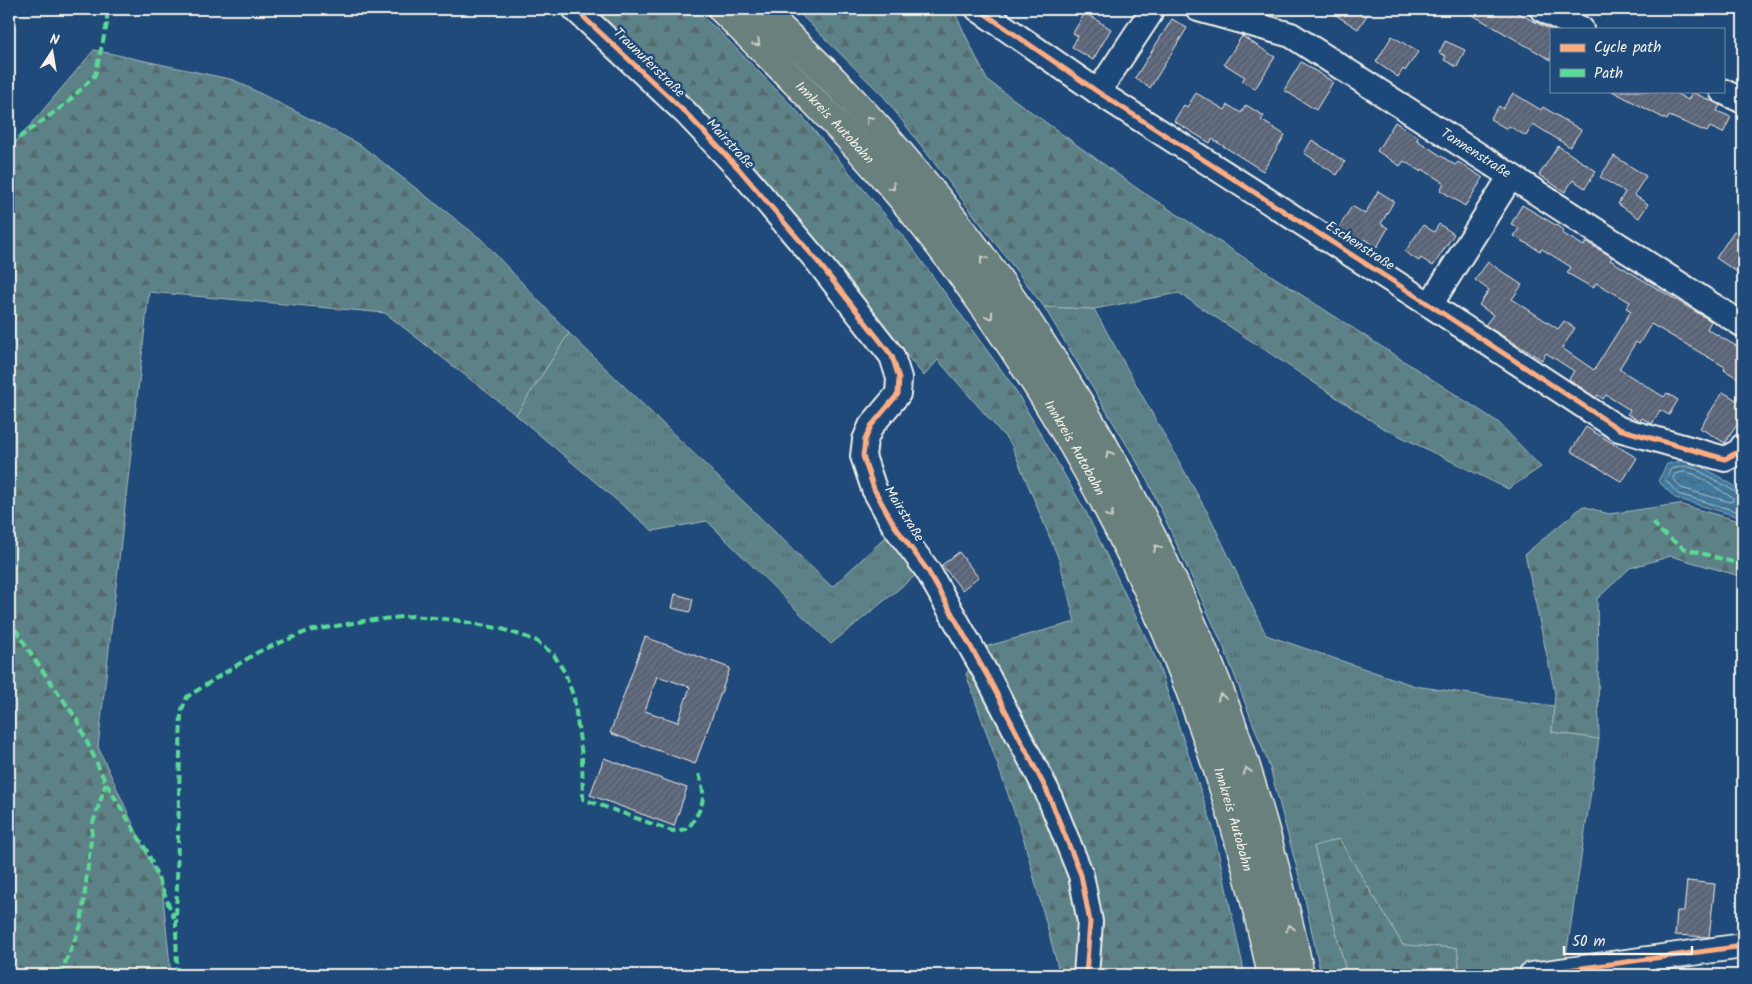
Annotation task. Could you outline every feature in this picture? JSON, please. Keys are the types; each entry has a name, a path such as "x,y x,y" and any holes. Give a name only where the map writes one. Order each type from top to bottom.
{"highway":[{"name":"Innkreis Autobahn","path":"722,9 806,93 901,198 990,315 1028,370 1075,448 1146,587 1203,726 1222,781 1244,857 1272,975"},
{"name":"Innkreis Autobahn","path":"760,9 837,84 940,202 1020,312 1068,385 1109,454 1166,566 1216,683 1258,805 1300,975"}],"street":[{"name":"Traunuferstraße","path":"575,9 686,114"},
{"name":"Eschenstraße","path":"978,9 1098,92 1619,429 1725,459 1740,451 1743,446"},
{"path":"1098,92 1149,15 1151,9"},
{"name":"Tannenstraße","path":"1198,9 1291,35 1743,326"},
{"path":"1542,9 1579,28"},
{"path":"1724,92 1743,101"},
{"name":"Mairstraße","path":"686,114 764,198 818,262 892,356 899,378 898,394 871,426 864,440 863,456 874,489 894,525 928,571 989,679 1047,791 1081,875 1090,922 1086,975"},
{"path":"1430,305 1511,176"},
{"path":"1531,975 1743,946"}],"green space":[{"path":"584,9 693,9 718,30 802,116 907,241 1013,386 1086,512 1157,661 1213,828 1245,975 1060,975 1024,840 966,674 984,647 1075,622 1060,562 1011,444 938,360 924,376 828,261"},
{"path":"795,9 953,9 987,80 1138,189 1498,422 1541,467 1508,489 1381,427 1179,293 1094,309 1044,307 884,97"},
{"path":"94,50 234,80 359,144 481,239 569,333 516,415 385,313 149,292 98,747 162,888 171,975 9,975 9,150"},
{"path":"1044,307 1094,309 1211,519 1266,635 1415,686 1554,706 1552,732 1599,739 1565,963 1460,975 1457,948 1403,945 1339,839 1314,847 1347,975 1321,975 1304,895 1270,768 1224,648 1146,477"},
{"path":"569,333 832,587 889,534 916,575 831,644 707,521 653,531 516,415"},
{"path":"1678,504 1743,522 1743,577 1671,556 1630,568 1597,599 1599,739 1552,732 1555,693 1525,554 1583,506 1609,514"},
{"path":"1339,839 1403,945 1457,948 1460,975 1347,975 1314,846"}],"water":[{"path":"1685,460 1698,464 1743,491 1743,518 1675,498 1658,481 1667,464"}],"building":[{"path":"1326,9 1371,9 1358,29"},
{"path":"1462,9 1510,9 1550,29 1550,59"},
{"path":"1085,13 1111,29 1093,60 1072,47 1078,36 1073,33"},
{"path":"1172,19 1187,28 1150,88 1135,78"},
{"path":"1242,36 1275,57 1255,89 1242,81 1245,77 1224,64"},
{"path":"1392,36 1418,52 1405,71 1403,69 1398,77 1376,62"},
{"path":"1445,41 1465,50 1457,67 1444,60 1446,56 1439,53"},
{"path":"1301,62 1333,82 1316,110 1284,90"},
{"path":"1614,92 1674,92 1688,100 1692,92 1720,105 1717,111 1731,117 1723,133 1710,127 1707,132 1669,116 1667,120"},
{"path":"1196,93 1225,110 1228,105 1241,113 1246,105 1264,116 1261,120 1285,135 1263,171 1212,139 1210,143 1174,121 1184,105 1187,107"},
{"path":"1513,93 1541,110 1543,107 1581,130 1570,147 1533,124 1526,136 1509,126 1507,129 1490,119 1499,106 1503,109"},
{"path":"1395,122 1418,137 1417,140 1455,165 1458,162 1483,178 1465,206 1440,190 1444,183 1422,169 1421,172 1404,161 1400,166 1377,151"},
{"path":"1312,140 1345,162 1337,175 1304,153"},
{"path":"1558,146 1596,171 1585,188 1573,180 1565,192 1539,175"},
{"path":"1614,156 1646,176 1634,195 1648,204 1639,218 1618,204 1625,192 1600,177"},
{"path":"1378,191 1394,201 1381,224 1388,228 1377,247 1365,239 1362,244 1338,229 1352,206 1365,214"},
{"path":"1522,205 1564,230 1562,233 1584,246 1586,242 1607,254 1612,257 1610,260 1711,321 1707,329 1743,350 1743,381 1724,370 1725,367 1651,324 1639,344 1636,342 1619,369 1664,397 1667,393 1678,400 1669,415 1660,410 1652,424 1642,418 1640,421 1627,414 1630,410 1606,395 1603,399 1598,395 1596,398 1569,379 1574,371 1546,353 1542,360 1485,325 1493,315 1479,305 1489,290 1475,280 1488,262 1522,285 1512,299 1558,329 1564,321 1575,328 1562,348 1594,370 1631,311 1626,308 1630,302 1596,283 1593,288 1567,273 1571,267 1542,249 1540,251 1514,236 1519,228 1511,224"},
{"path":"1439,224 1454,234 1433,266 1421,258 1419,261 1405,252 1423,225 1434,232"},
{"path":"1734,231 1743,238 1743,276 1716,258"},
{"path":"1723,392 1743,404 1743,415 1725,443 1700,428"},
{"path":"1586,427 1637,458 1622,482 1571,451"},
{"path":"959,552 978,577 962,590 942,565"},
{"path":"675,594 693,599 690,612 672,608"},
{"path":"645,637 730,668 695,764 610,733","holes":["657,676 690,687 678,722 645,711"]},
{"path":"604,758 687,788 674,826 590,795"},
{"path":"1687,881 1715,884 1709,937 1675,935 1677,911 1684,911"}],"marked path":[{"path":"9,145 67,103 95,75 107,24 107,9"},
{"path":"1653,522 1661,532 1683,548 1743,565"},
{"path":"177,975 176,923 181,712 187,697 218,677 258,652 308,631 364,621 412,616 455,620 502,629 535,640 554,655 565,673 574,698 582,756 583,799 672,831 688,829 702,803 703,790 699,774"},
{"path":"9,619 76,718 106,783 148,853 174,918"},
{"path":"60,975 81,925 93,823 106,783"}],"cycle path":[{"path":"575,9 686,113 739,169 818,262 892,356 899,378 898,394 871,426 865,440 863,456 874,489 894,525 928,571 989,679 1047,791 1081,875 1090,922 1086,975"},
{"path":"978,9 1098,92 1619,429 1725,459 1740,451 1743,446"},
{"path":"1531,975 1743,946"}]}
